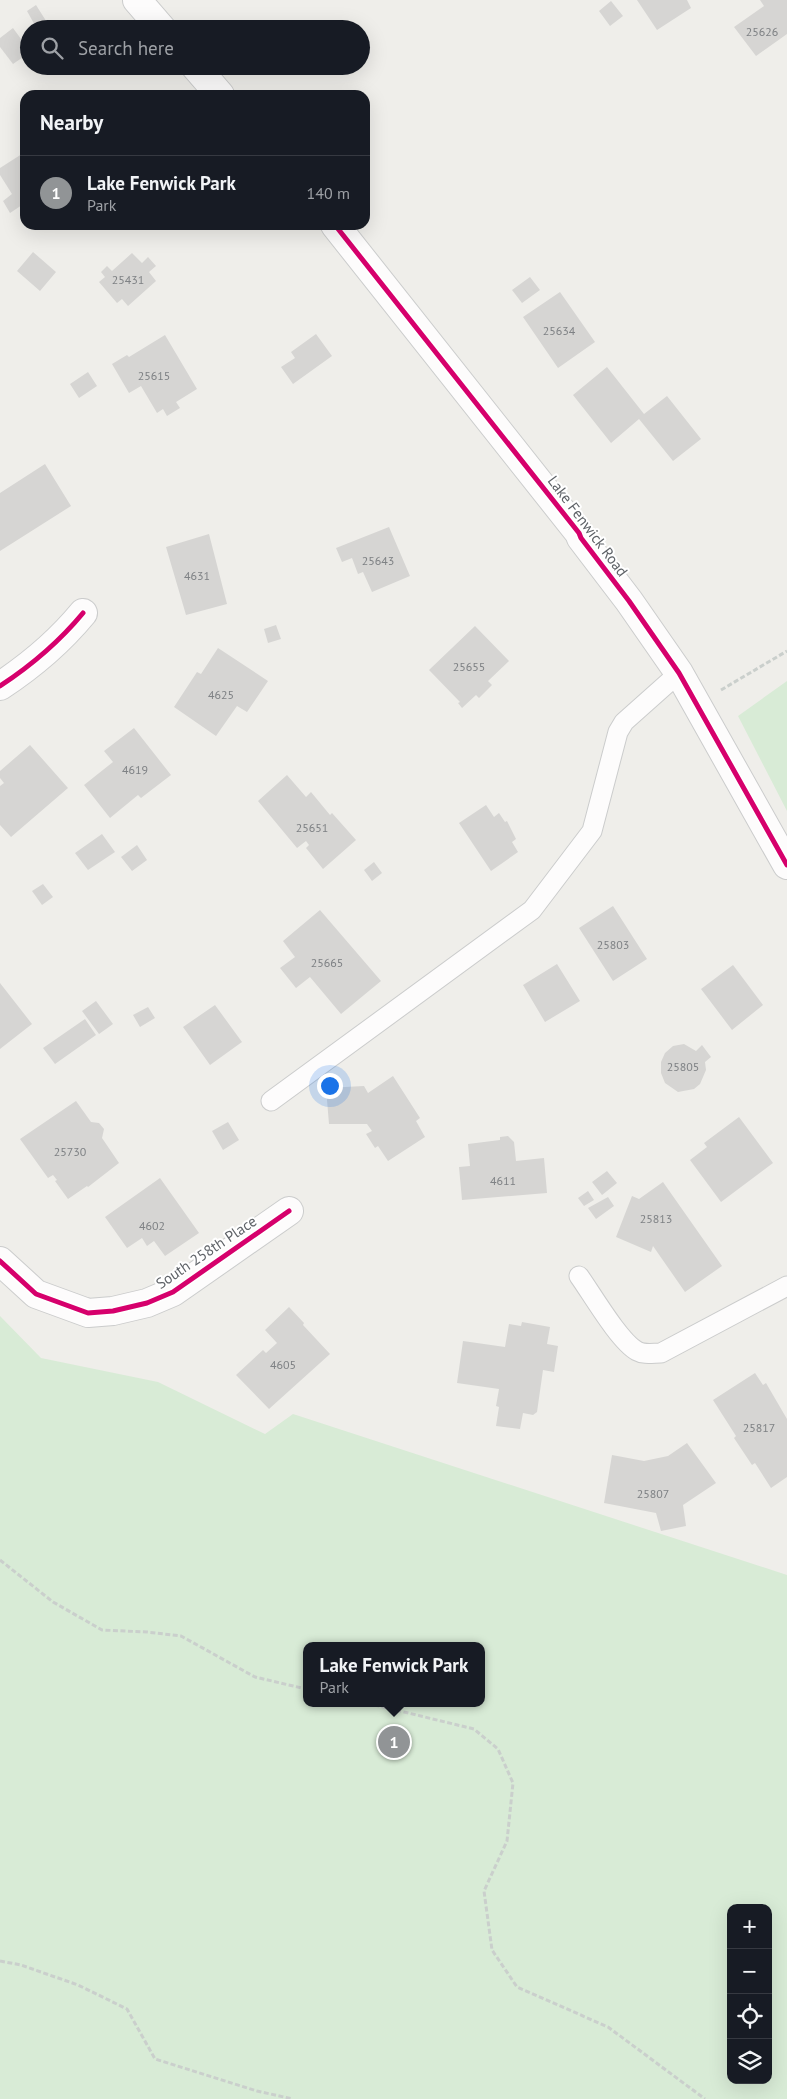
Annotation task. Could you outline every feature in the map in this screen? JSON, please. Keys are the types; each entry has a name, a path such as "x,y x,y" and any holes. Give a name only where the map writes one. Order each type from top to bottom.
{"street":[{"path":"137,0 154,20"},
{"path":"203,75 216,90"},
{"name":"Lake Fenwick Road","path":"339,230 579,533 679,673 787,865"},
{"path":"0,686 43,654 65,634 83,613"},
{"name":"South 258th Place","path":"0,1261 36,1294 88,1313 113,1311 147,1303 173,1292 289,1211"}],"lane":[{"path":"271,1101 532,910 592,830 618,732 624,722 679,673"},
{"path":"579,1276 624,1340 638,1352 647,1353 661,1353 787,1286"}],"path":[{"path":"696,702 728,686 787,651"},
{"path":"0,1560 53,1602 102,1630 181,1636 255,1677 303,1688"},
{"path":"383,1707 474,1729 498,1750 513,1783 507,1841 484,1891 492,1950 517,1987 608,2027 705,2099"},
{"path":"0,1961 21,1965 78,1985 126,2009 155,2059 257,2092 293,2099"}],"green space":[{"path":"787,681 787,811 738,716"},
{"path":"0,1316 41,1358 158,1382 265,1434 293,1414 787,1575 787,2099 0,2099"}],"building":[{"path":"637,0 687,0 691,8 657,30"},
{"path":"760,0 787,0 787,34 756,56 734,27 764,6"},
{"path":"611,1 623,16 610,26 599,11"},
{"path":"36,5 45,20 32,20 27,11"},
{"path":"13,28 20,38 20,59 13,64 0,47 0,38"},
{"path":"20,155 20,206 10,213 3,201 12,194 0,175 0,168"},
{"path":"33,252 56,272 40,291 17,271"},
{"path":"132,253 142,263 148,257 156,266 149,272 156,281 128,306 122,299 117,303 99,282 105,277 101,272 107,266 112,271"},
{"path":"530,277 540,290 522,303 512,290"},
{"path":"560,292 595,342 558,368 523,317"},
{"path":"316,334 332,356 293,384 281,367 295,358 291,352"},
{"path":"165,335 197,389 176,402 180,408 167,416 163,409 157,413 141,386 129,393 112,364 127,355 129,357"},
{"path":"607,367 644,414 667,396 701,439 673,461 639,419 611,443 573,395"},
{"path":"88,372 97,386 79,398 70,384"},
{"path":"45,464 71,506 0,551 0,493"},
{"path":"389,527 410,576 372,592 363,572 358,574 352,558 342,562 336,548"},
{"path":"209,534 227,604 186,615 166,547"},
{"path":"276,625 281,639 268,643 264,629"},
{"path":"475,626 509,661 488,681 492,685 479,698 476,695 462,708 458,703 460,702 429,670"},
{"path":"218,648 268,681 247,712 237,706 216,736 174,707 197,672 201,674"},
{"path":"134,728 171,775 141,798 138,795 110,818 84,785 113,762 104,751"},
{"path":"30,745 68,788 11,837 0,825 0,786 4,783 0,778 0,771"},
{"path":"287,775 306,797 311,792 330,815 332,813 356,840 323,869 306,848 309,845 306,841 297,848 258,801"},
{"path":"486,805 494,817 499,813 505,822 507,821 516,839 512,842 518,852 491,871 459,823"},
{"path":"102,834 115,852 88,870 75,853"},
{"path":"137,845 147,860 132,871 121,857"},
{"path":"374,862 382,873 372,881 364,870"},
{"path":"43,884 53,897 42,905 32,891"},
{"path":"613,906 647,959 613,981 579,928"},
{"path":"320,910 381,981 341,1014 310,977 296,988 280,968 295,957 283,941"},
{"path":"557,964 580,1001 545,1022 523,985"},
{"path":"733,965 763,1005 732,1030 701,989"},
{"path":"0,983 32,1024 0,1049"},
{"path":"96,1001 113,1024 99,1034 82,1011"},
{"path":"215,1005 242,1042 210,1065 183,1027"},
{"path":"148,1007 155,1018 140,1027 133,1015"},
{"path":"85,1019 96,1035 55,1064 43,1048"},
{"path":"684,1044 696,1051 702,1045 711,1057 705,1062 706,1070 700,1084 694,1089 678,1092 665,1083 661,1073 661,1062 665,1053 673,1046"},
{"path":"393,1076 420,1118 416,1121 425,1137 388,1161 378,1146 375,1148 366,1134 372,1131 367,1124 329,1124 326,1088 364,1086 368,1093"},
{"path":"76,1101 91,1122 99,1123 104,1129 102,1138 119,1163 88,1187 68,1199 53,1175 48,1178 20,1139"},
{"path":"739,1117 773,1163 721,1202 690,1160 707,1147 704,1143"},
{"path":"228,1122 239,1140 223,1150 212,1131"},
{"path":"508,1136 514,1142 516,1161 544,1158 547,1193 462,1200 459,1167 470,1166 468,1144 500,1140 500,1137"},
{"path":"607,1171 617,1183 602,1195 592,1182"},
{"path":"160,1178 199,1233 165,1256 154,1241 147,1246 142,1238 127,1248 105,1217"},
{"path":"663,1182 722,1266 685,1292 653,1246 651,1252 616,1237 632,1196 639,1199"},
{"path":"588,1191 594,1200 584,1206 578,1198"},
{"path":"608,1197 614,1206 596,1219 588,1208"},
{"path":"289,1307 330,1354 269,1409 236,1375 263,1350 266,1353 277,1343 265,1330"},
{"path":"522,1322 550,1327 547,1344 558,1346 554,1372 543,1370 537,1412 533,1415 523,1413 520,1429 496,1426 499,1407 496,1406 499,1389 457,1383 463,1341 505,1347 509,1324 521,1326"},
{"path":"755,1373 763,1385 766,1383 787,1419 787,1477 771,1488 755,1463 752,1465 734,1438 736,1436 713,1400"},
{"path":"687,1443 716,1483 683,1505 686,1526 661,1531 656,1513 604,1503 612,1455 644,1461 668,1456"}],"cycle path":[{"path":"339,230 579,533 629,601 679,673 787,865"},
{"path":"0,686 45,652 83,613"},
{"path":"0,1261 36,1294 88,1313 113,1311 147,1303 173,1292 289,1211"}],"place":[{"name":"Lake Fenwick Park","path":"394,1742"}]}
